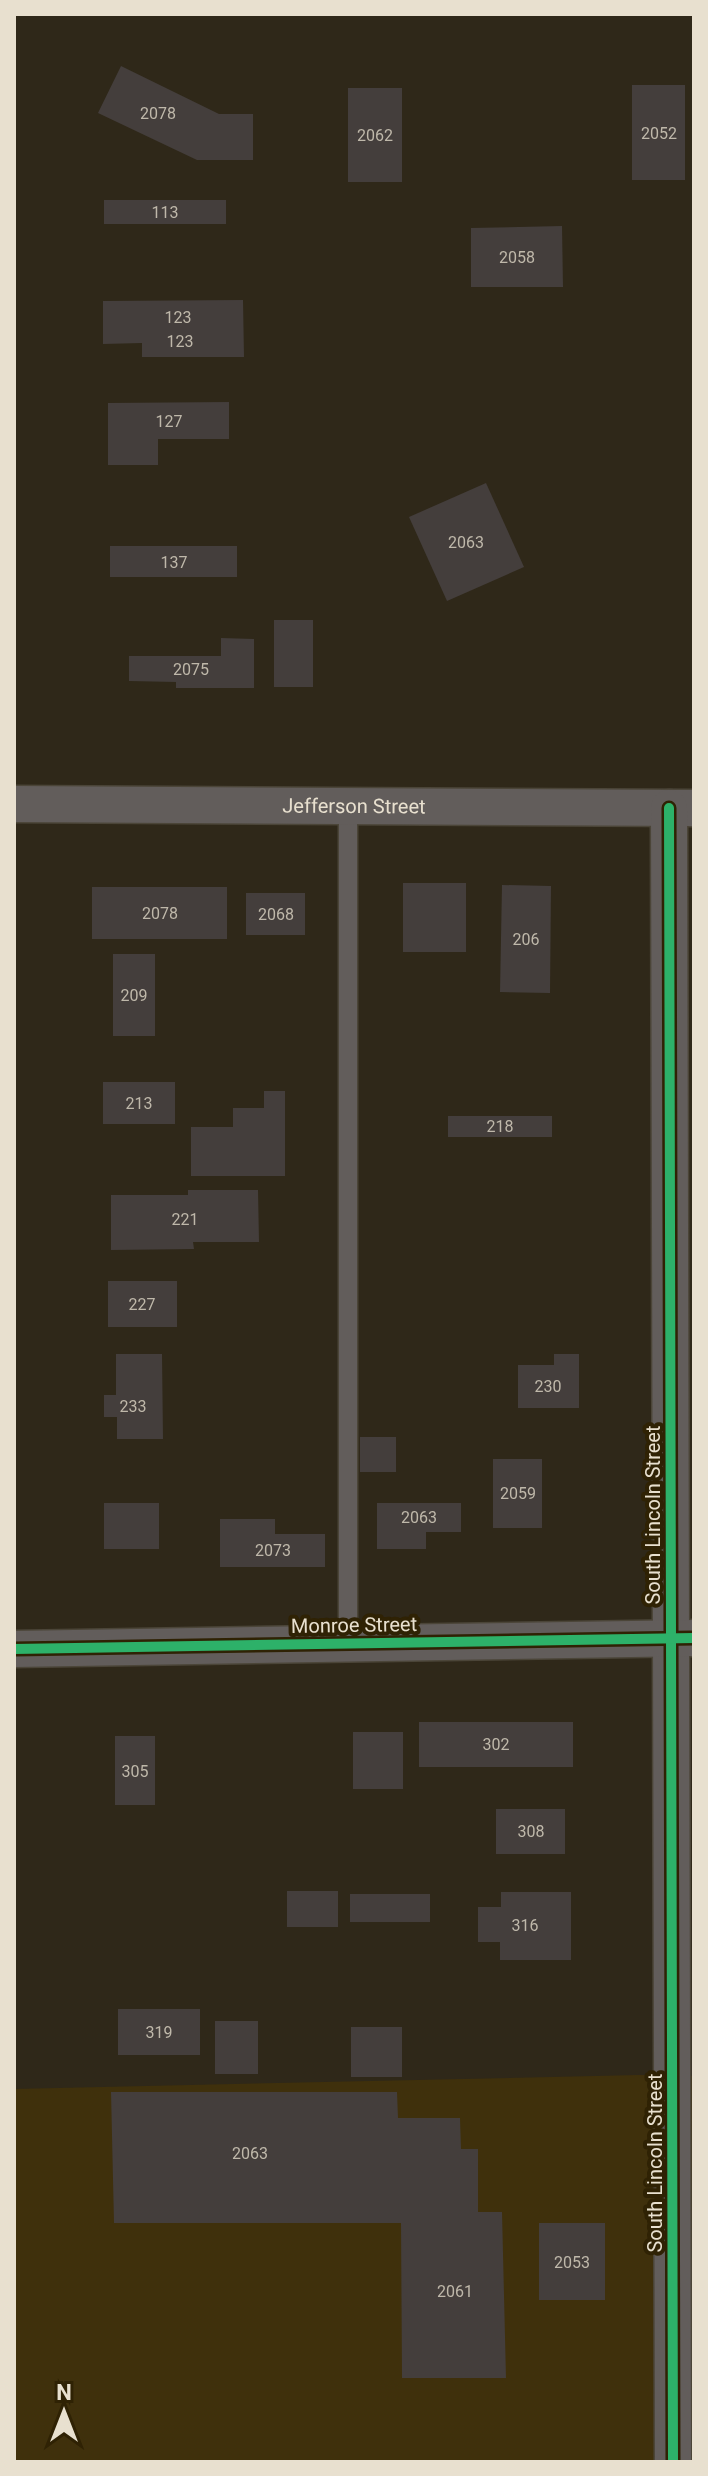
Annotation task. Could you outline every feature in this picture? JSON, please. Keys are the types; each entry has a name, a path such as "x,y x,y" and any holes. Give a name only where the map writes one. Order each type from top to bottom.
{"street":[{"name":"Jefferson Street","path":"14,804 682,808"},
{"name":"South Lincoln Street","path":"673,2462 683,1638 682,808"},
{"name":"Monroe Street","path":"14,1649 683,1638"}],"lane":[{"path":"348,806 348,1643"}],"shaded area":[{"path":"694,2076 694,2462 14,2462 14,2089"}],"building":[{"path":"121,66 219,114 253,114 253,160 197,160 98,113"},
{"path":"632,85 685,85 685,180 632,180"},
{"path":"348,88 402,88 402,182 348,182"},
{"path":"104,200 226,200 226,224 104,224"},
{"path":"562,226 563,287 471,287 471,228"},
{"path":"243,300 244,357 142,357 142,343 103,344 103,301"},
{"path":"229,402 229,439 158,439 158,465 108,465 108,403"},
{"path":"486,483 524,567 447,601 409,517"},
{"path":"110,546 237,546 237,577 110,577"},
{"path":"274,620 313,620 313,687 274,687"},
{"path":"221,638 254,639 254,688 176,688 176,682 129,681 129,656 221,656"},
{"path":"403,883 466,883 466,952 403,952"},
{"path":"502,885 551,886 550,993 500,992"},
{"path":"92,887 227,887 227,939 92,939"},
{"path":"246,893 305,893 305,935 246,935"},
{"path":"113,954 155,954 155,1036 113,1036"},
{"path":"103,1082 175,1082 175,1124 103,1124"},
{"path":"264,1091 285,1091 285,1176 191,1176 191,1127 233,1127 233,1108 264,1108"},
{"path":"448,1116 552,1116 552,1137 448,1137"},
{"path":"188,1190 258,1190 259,1242 193,1242 194,1249 111,1250 111,1195 188,1195"},
{"path":"108,1281 177,1281 177,1327 108,1327"},
{"path":"116,1354 162,1354 163,1439 117,1439 117,1417 104,1417 104,1395 116,1395"},
{"path":"554,1354 579,1354 579,1408 518,1408 518,1365 554,1365"},
{"path":"360,1437 396,1437 396,1472 360,1472"},
{"path":"493,1459 542,1459 542,1528 493,1528"},
{"path":"104,1503 159,1503 159,1549 104,1549"},
{"path":"377,1503 461,1503 461,1532 426,1532 426,1549 377,1549"},
{"path":"220,1519 275,1519 275,1534 325,1534 325,1567 220,1567"},
{"path":"419,1722 573,1722 573,1767 419,1767"},
{"path":"353,1732 403,1732 403,1789 353,1789"},
{"path":"115,1736 155,1736 155,1805 115,1805"},
{"path":"496,1809 565,1809 565,1854 496,1854"},
{"path":"287,1891 338,1891 338,1927 287,1927"},
{"path":"501,1892 571,1892 571,1960 500,1960 500,1942 478,1942 478,1907 501,1907"},
{"path":"350,1894 430,1894 430,1922 350,1922"},
{"path":"118,2009 200,2009 200,2055 118,2055"},
{"path":"215,2021 258,2021 258,2074 215,2074"},
{"path":"351,2027 402,2027 402,2077 351,2077"},
{"path":"111,2092 397,2092 398,2118 460,2118 461,2149 478,2149 478,2212 502,2212 506,2378 402,2378 401,2223 114,2223"},
{"path":"539,2223 605,2223 605,2300 539,2300"}],"cycle path":[{"path":"669,808 673,2462"},
{"path":"14,1649 694,1638"}]}
